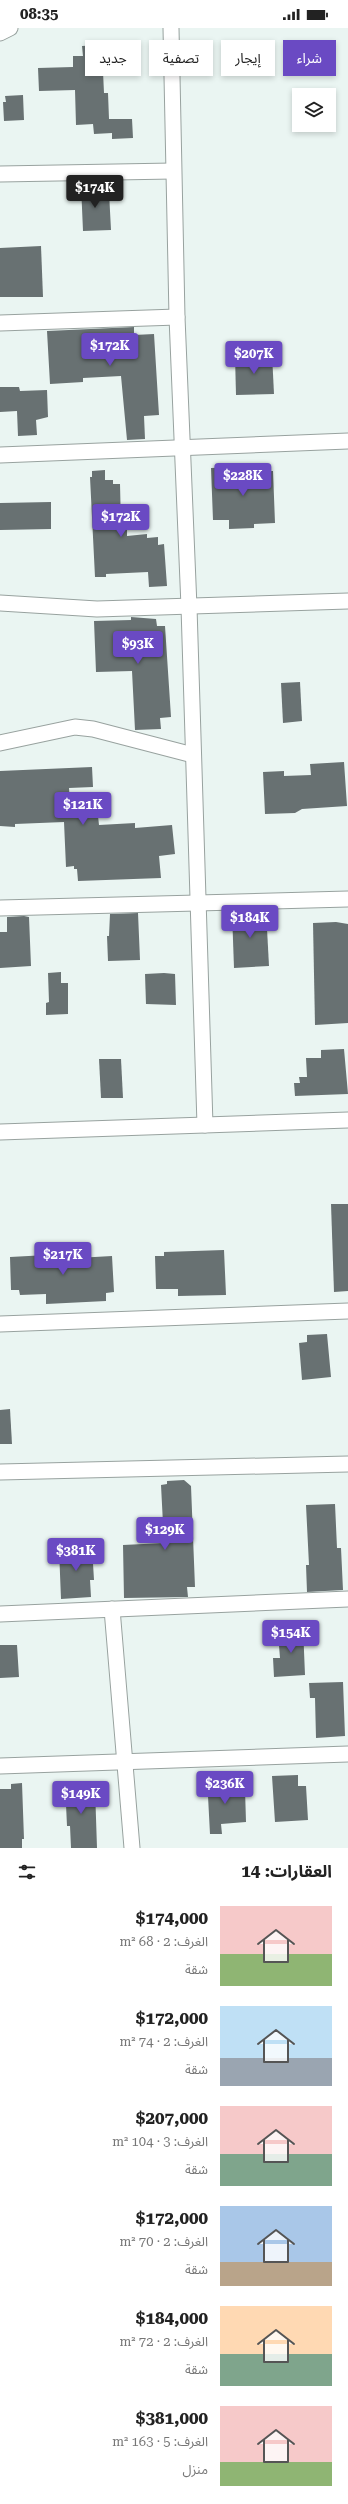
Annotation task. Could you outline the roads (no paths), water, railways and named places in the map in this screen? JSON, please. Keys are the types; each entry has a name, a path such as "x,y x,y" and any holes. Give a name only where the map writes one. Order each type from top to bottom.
{"street":[{"path":"0,33 10,28"},
{"path":"171,28 172,171 189,608 205,1125"},
{"path":"0,174 172,171"},
{"path":"0,323 177,317"},
{"path":"0,456 348,441"},
{"path":"0,603 97,609 189,608 348,601"},
{"path":"0,743 75,728 93,729 193,754"},
{"path":"0,908 348,899"},
{"path":"0,1132 348,1120"},
{"path":"0,1324 348,1311"},
{"path":"0,1472 348,1464"},
{"path":"0,1614 348,1599"},
{"path":"112,1609 132,1848"},
{"path":"0,1766 348,1754"}]}
